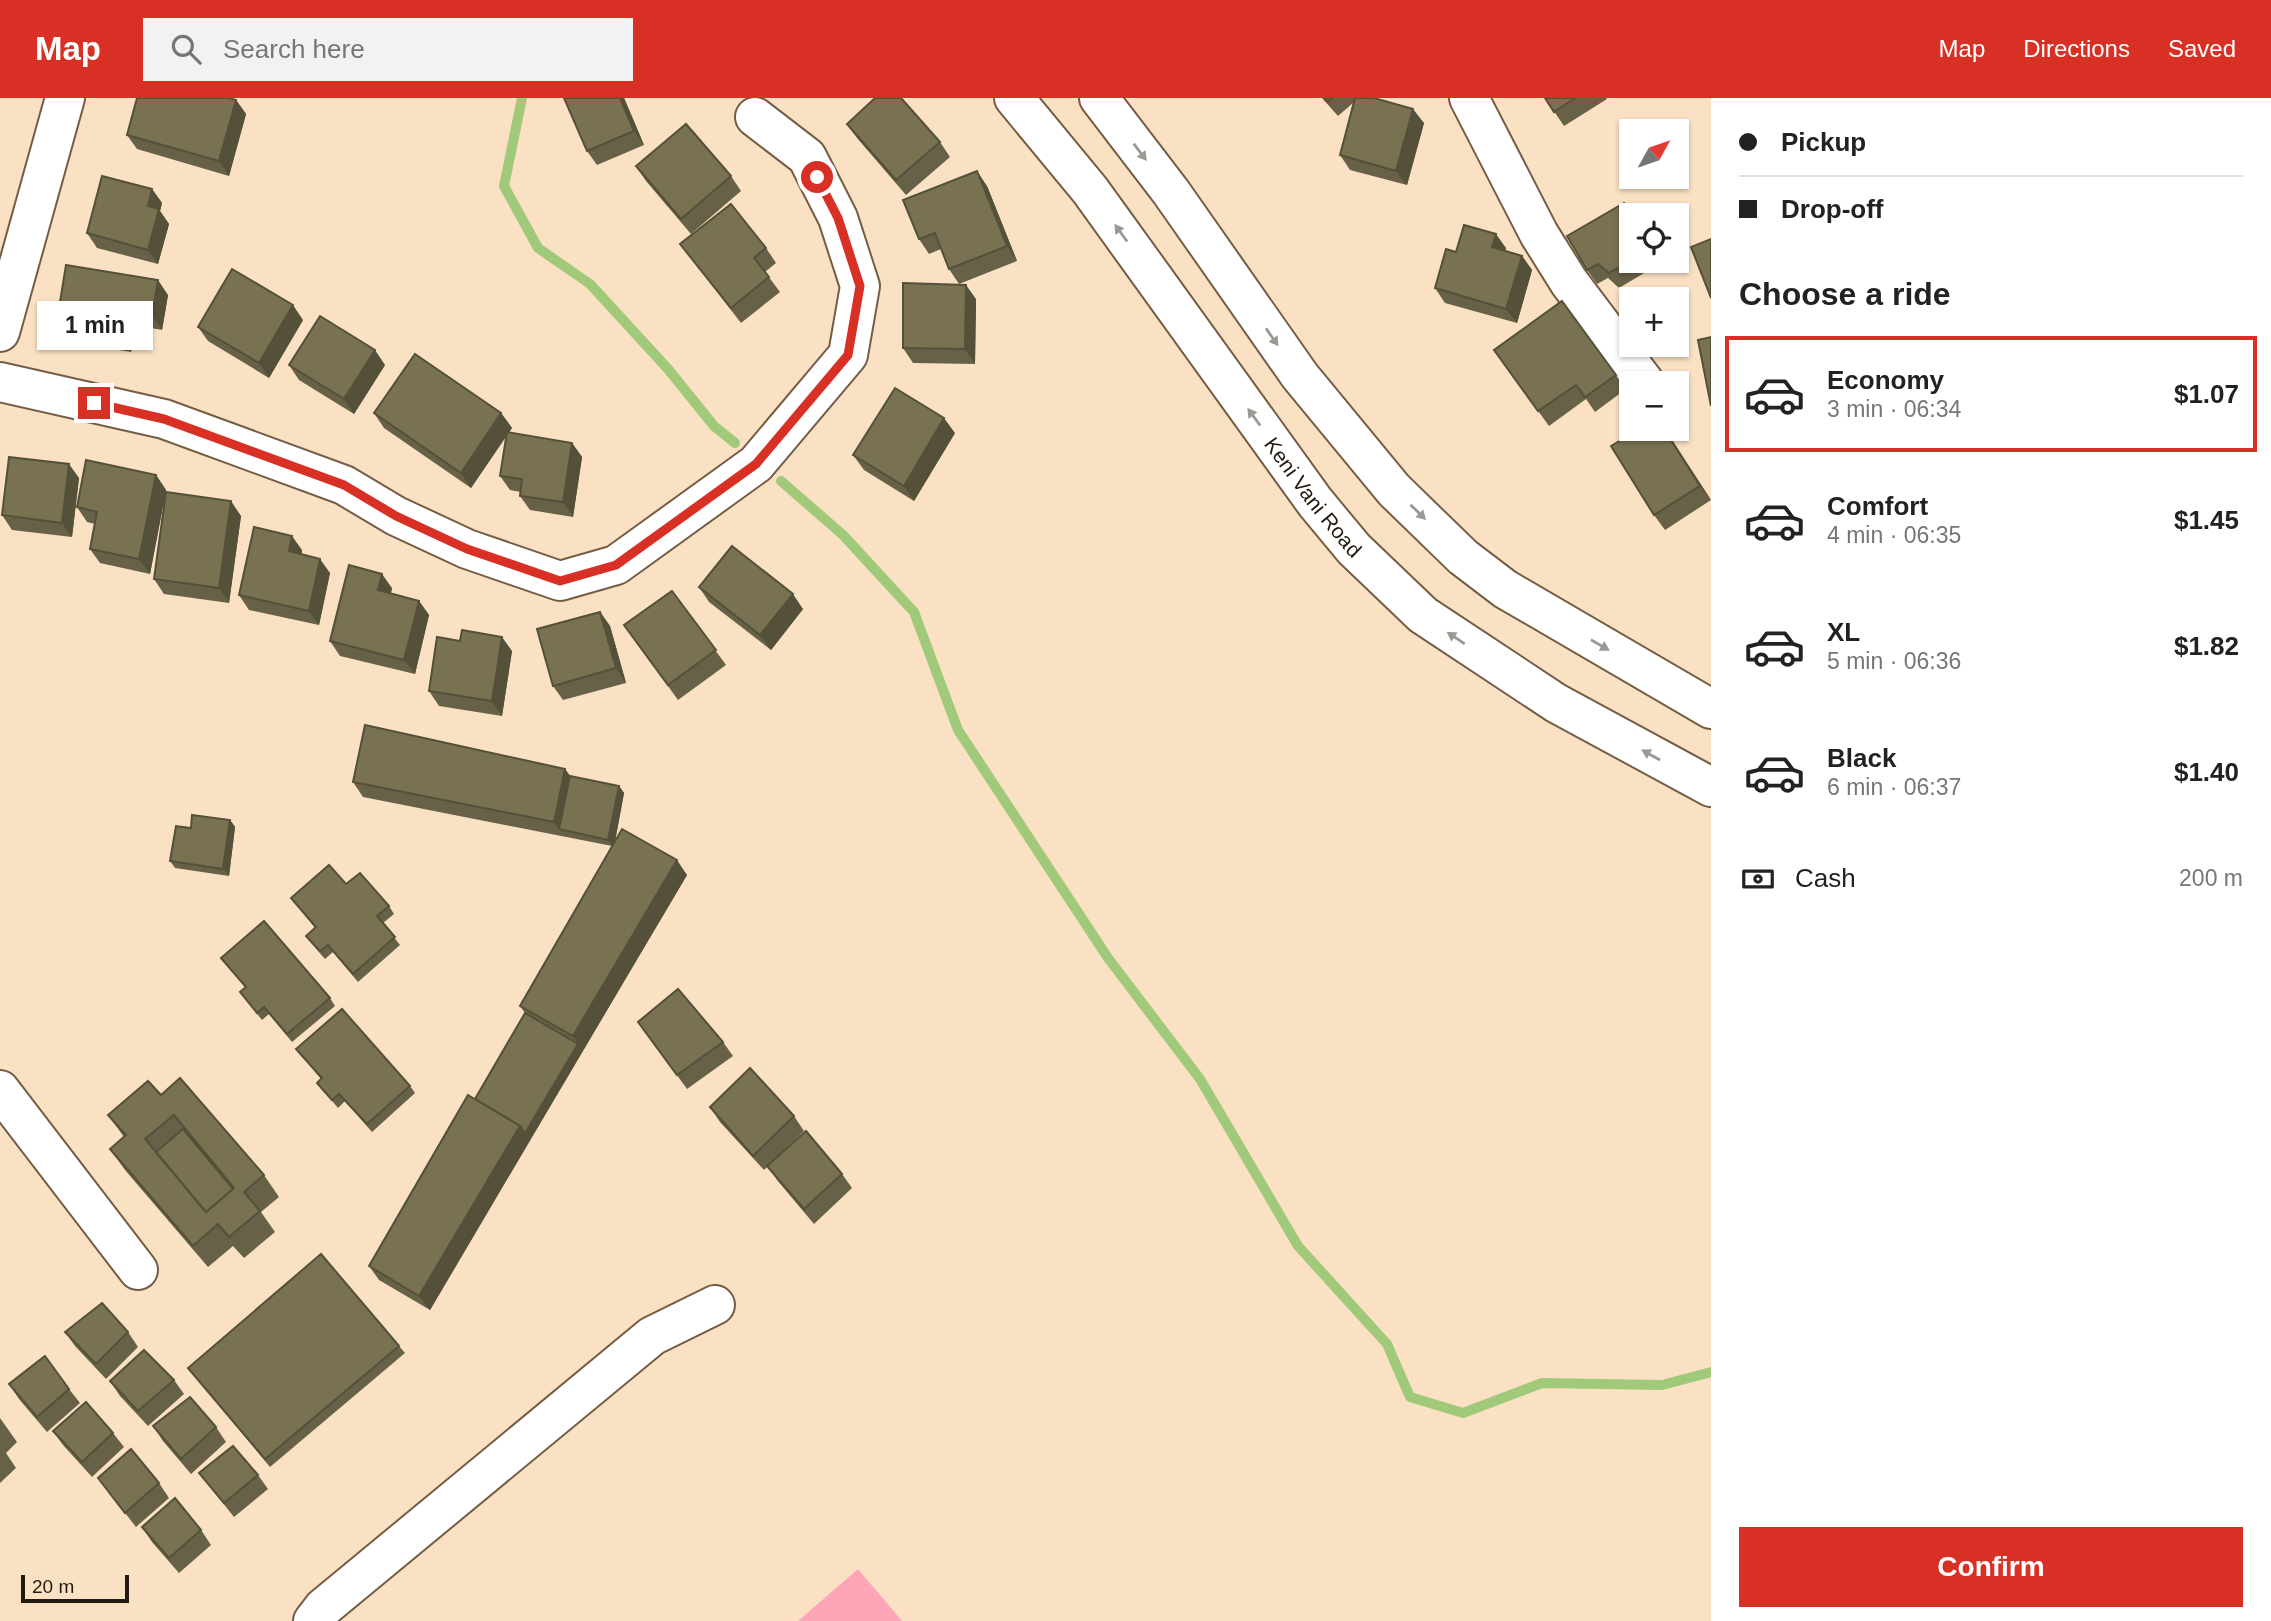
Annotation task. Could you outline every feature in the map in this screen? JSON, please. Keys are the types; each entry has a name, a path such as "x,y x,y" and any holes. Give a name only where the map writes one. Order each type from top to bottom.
{"main road":[{"path":"0,332 65,98"},
{"name":"Keni Vani Road","path":"1014,98 1090,190 1315,502 1354,549 1423,615 1487,659 1556,703 1711,787"},
{"path":"1099,98 1171,192 1300,376 1395,489 1463,557 1505,589 1711,709"},
{"path":"1469,98 1539,234 1569,282 1636,371"},
{"path":"0,382 164,419 344,485 396,516 467,549 560,581 616,565 756,464 848,355 860,286 838,218 807,157 755,117"},
{"path":"0,1090 138,1270"},
{"path":"313,1621 323,1608 642,1344 716,1305"}],"shaded area":[{"path":"858,1569 902,1621 798,1621"}],"building":[{"path":"137,98 236,100 219,161 127,135"},
{"path":"564,98 620,98 634,131 587,151"},
{"path":"875,98 901,98 940,142 896,180 847,124"},
{"path":"1355,98 1374,98 1413,109 1396,171 1340,155"},
{"path":"1545,98 1575,98 1554,112"},
{"path":"686,124 731,176 681,219 636,166"},
{"path":"977,171 1007,246 949,269 935,233 919,239 903,200"},
{"path":"102,176 152,189 148,206 159,209 148,250 87,233"},
{"path":"731,204 766,248 754,258 769,277 731,308 680,244"},
{"path":"1619,206 1619,268 1609,273 1598,264 1587,270 1567,236"},
{"path":"1464,225 1496,234 1492,247 1522,256 1506,309 1435,288 1446,249 1456,252"},
{"path":"1711,239 1711,298 1691,247"},
{"path":"66,265 158,280 152,315 125,310 121,337 56,327"},
{"path":"232,269 293,305 259,363 198,327"},
{"path":"903,283 966,285 965,349 903,348"},
{"path":"1562,301 1616,375 1585,397 1576,385 1538,411 1494,350"},
{"path":"320,316 375,350 344,399 289,365"},
{"path":"1711,337 1711,406 1698,340"},
{"path":"415,354 501,413 461,473 374,413"},
{"path":"895,388 944,418 904,486 853,455"},
{"path":"507,432 572,443 563,502 520,496 522,479 500,476"},
{"path":"1619,441 1672,441 1700,486 1654,515 1611,446"},
{"path":"9,457 69,464 62,523 2,515"},
{"path":"86,460 156,475 139,559 90,549 97,512 77,507"},
{"path":"166,492 231,501 219,588 154,579"},
{"path":"254,527 292,536 289,551 320,559 309,611 239,595"},
{"path":"732,546 793,594 760,635 699,587"},
{"path":"349,565 382,574 378,590 419,601 404,660 330,641"},
{"path":"672,591 716,650 668,685 624,625"},
{"path":"600,612 616,668 553,686 537,629"},
{"path":"462,630 502,637 492,701 429,691 437,637 460,641"},
{"path":"365,725 565,769 554,822 353,782"},
{"path":"570,776 619,786 608,840 559,829"},
{"path":"192,815 230,820 223,869 170,861 176,826 191,828"},
{"path":"622,829 677,860 573,1036 520,1006"},
{"path":"329,865 346,884 360,873 389,906 377,916 395,937 353,974 328,945 320,951 306,936 316,927 291,898"},
{"path":"264,921 330,998 287,1034 264,1007 257,1013 240,992 246,987 221,958"},
{"path":"678,989 723,1042 677,1075 638,1022"},
{"path":"342,1009 410,1086 367,1124 339,1094 332,1100 317,1083 322,1078 296,1049"},
{"path":"525,1013 578,1044 525,1133 520,1126 475,1099"},
{"path":"750,1068 794,1116 753,1156 710,1107"},
{"path":"180,1078 264,1175 244,1192 260,1211 229,1237 218,1224 193,1246 110,1149 126,1135 108,1115 148,1081 161,1095","holes":["174,1115 234,1188 206,1212 145,1139"]},
{"path":"468,1095 520,1126 419,1296 369,1266"},
{"path":"183,1129 233,1189 206,1212 156,1152"},
{"path":"806,1131 842,1174 804,1209 767,1166"},
{"path":"321,1254 399,1346 265,1459 188,1368"},
{"path":"102,1303 128,1332 96,1364 65,1332"},
{"path":"144,1350 174,1380 138,1411 110,1381"},
{"path":"45,1356 69,1389 37,1417 9,1384"},
{"path":"190,1397 216,1427 181,1459 153,1426"},
{"path":"86,1402 113,1433 82,1462 53,1431"},
{"path":"233,1446 258,1475 224,1503 199,1473"},
{"path":"131,1449 159,1483 125,1513 98,1478"},
{"path":"175,1498 201,1530 169,1558 142,1527"}],"waterway":[{"path":"522,98 504,186 538,248 590,284 668,369 714,426 735,443"},
{"path":"781,481 843,535 914,612 958,730 1108,958 1200,1079 1298,1246 1387,1344 1410,1397 1463,1413 1542,1383 1662,1385 1711,1372"}],"route":[{"path":"94,403 164,419 344,485 396,516 467,549 560,581 616,565 756,464 848,355 860,286 838,218 817,177"}]}
